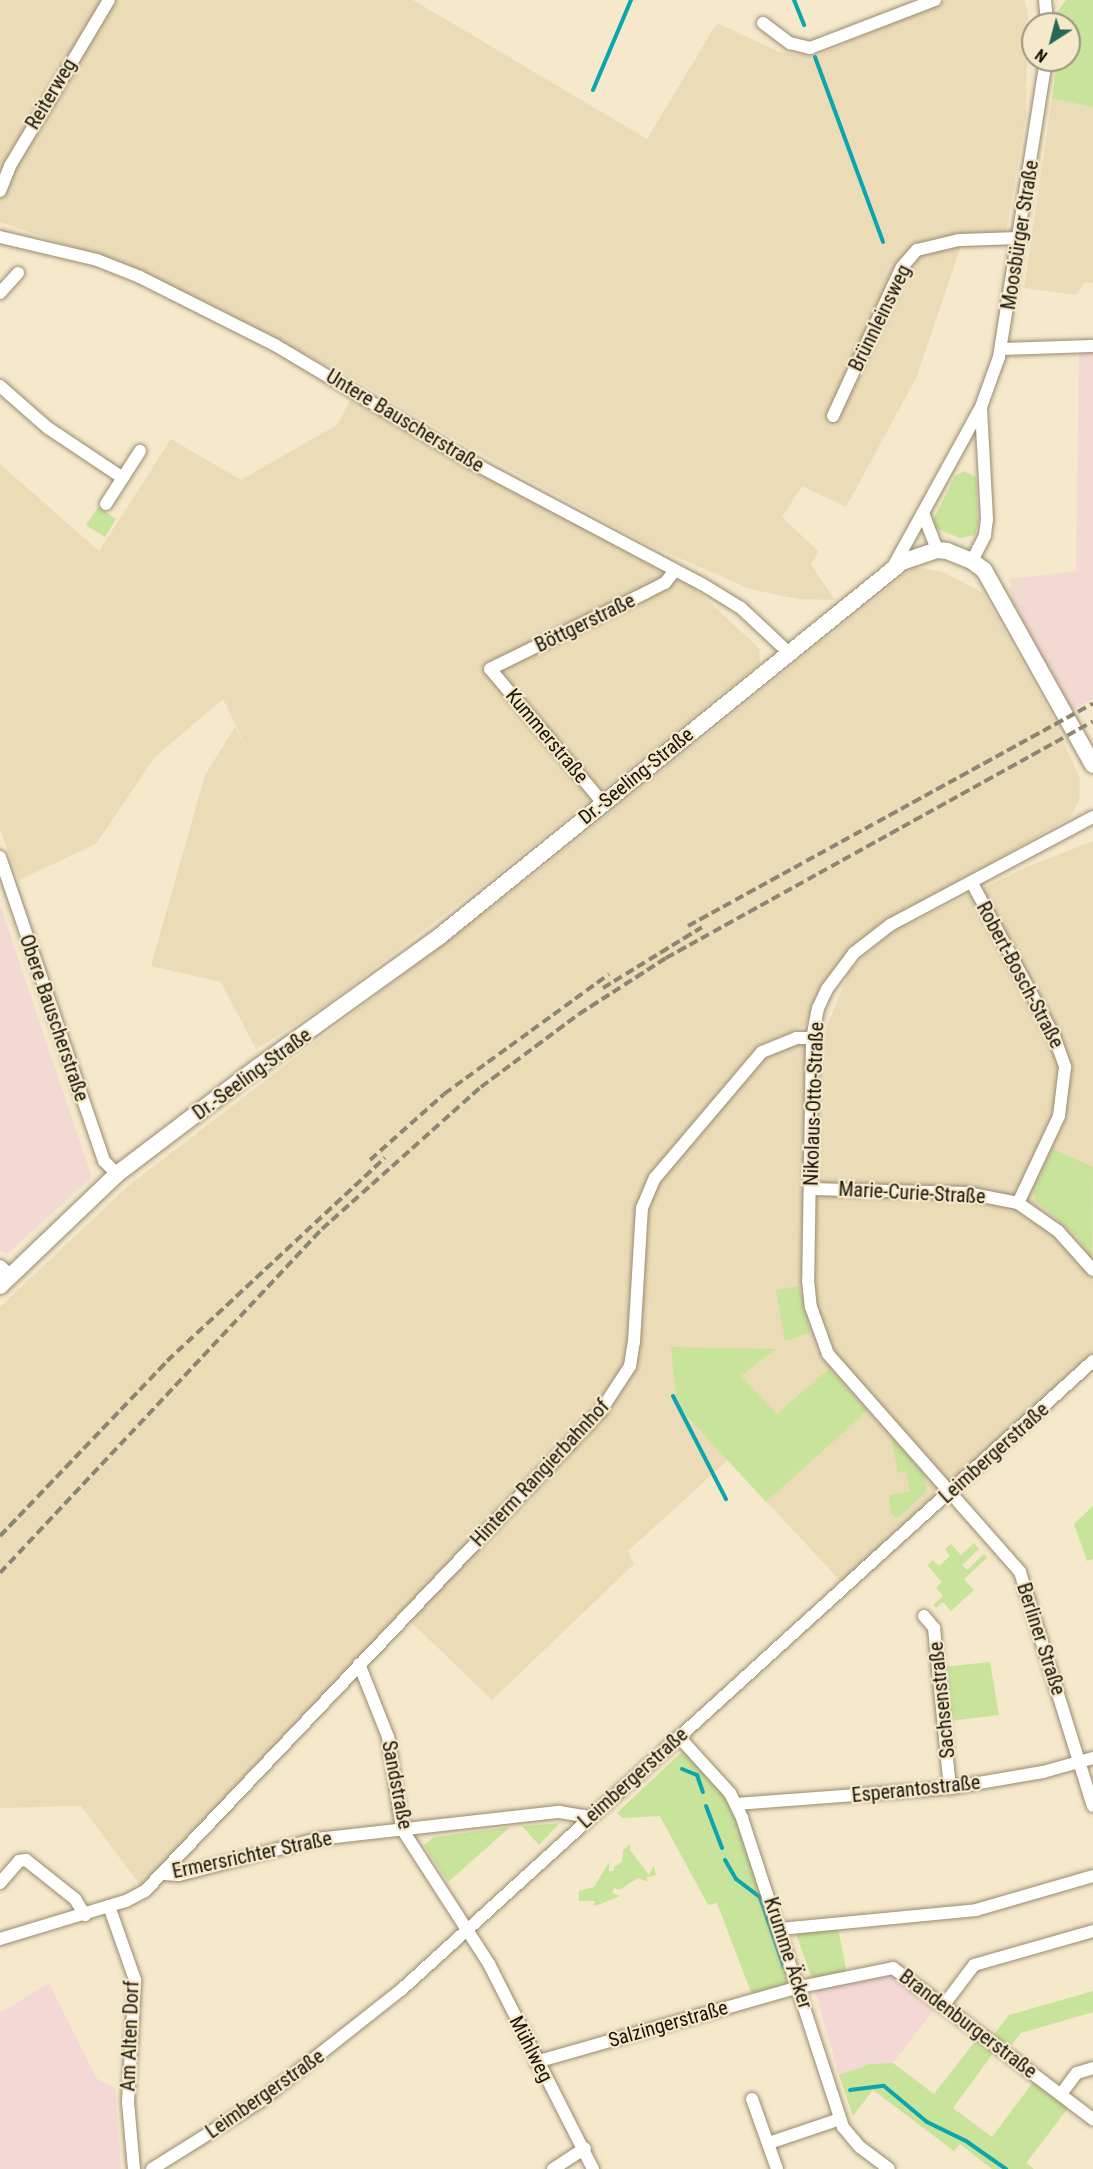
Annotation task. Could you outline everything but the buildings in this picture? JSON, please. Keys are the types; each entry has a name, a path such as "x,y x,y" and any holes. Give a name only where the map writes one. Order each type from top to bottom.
{"main road":[{"path":"937,550 972,561 994,583 1084,754 1093,765"},
{"name":"Dr.-Seeling-Straße","path":"4,1276 117,1174 258,1067 440,936 788,651 902,562 937,550"}],"street":[{"name":"Reiterweg","path":"0,191 21,146 109,0"},
{"path":"763,22 790,43 810,48 935,0"},
{"name":"Moosbürger Straße","path":"891,571 981,407 1001,349 1044,72"},
{"name":"Untere Bauscherstraße","path":"0,237 65,251 140,277 275,345 475,464 675,570 741,608 788,651"},
{"name":"Brünnleinsweg","path":"833,416 902,267 917,250 959,240 1020,238"},
{"path":"0,293 18,273"},
{"path":"1001,349 1093,346"},
{"path":"0,386 48,428 123,478"},
{"name":"Moosbürger Straße","path":"972,561 985,535 987,519 981,407"},
{"path":"106,504 140,451"},
{"path":"923,513 937,550"},
{"name":"Böttgerstraße","path":"490,669 665,583 675,570"},
{"name":"Kummerstraße","path":"490,669 603,803"},
{"name":"Nikolaus-Otto-Straße","path":"952,1492 828,1354 819,1334 808,1280 812,1038 818,1008 827,989 854,953 890,925 1093,817"},
{"name":"Obere Bauscherstraße","path":"0,858 104,1161 117,1174"},
{"name":"Robert-Bosch-Straße","path":"972,883 1054,1036 1065,1067 1059,1116 1018,1203"},
{"name":"Hinterm Rangierbahnhof","path":"164,1874 359,1664 610,1400 625,1377 631,1358 642,1208 655,1178 762,1052 796,1038 812,1038"},
{"name":"Marie-Curie-Straße","path":"811,1189 967,1193 1018,1203 1058,1231 1093,1270"},
{"name":"Leimbergerstraße","path":"155,2167 259,2102 346,2036 952,1492 1093,1361"},
{"name":"Berliner Straße","path":"952,1492 1008,1554 1025,1582 1093,1806"},
{"name":"Sachsenstraße","path":"924,1617 934,1628 950,1788"},
{"name":"Sandstraße","path":"359,1664 388,1737 402,1829 466,1930"},
{"name":"Krumme Äcker","path":"679,1737 736,1804 800,1987 840,2119 849,2137 889,2169"},
{"name":"Esperantostraße","path":"736,1804 950,1788 1093,1758"},
{"name":"Ermersrichter Straße","path":"0,1939 109,1906 145,1891 164,1874 179,1875 317,1839 559,1812 590,1817"},
{"path":"0,1883 19,1861 26,1860 75,1899 85,1915"},
{"path":"780,1929 871,1923 990,1908 1093,1876"},
{"name":"Am Alten Dorf","path":"109,1906 135,1980 128,2102 134,2169"},
{"name":"Mühlweg","path":"466,1930 489,1964 536,2062 585,2148 593,2169"},
{"path":"943,2006 974,1965 1093,1931"},
{"name":"Brandenburgerstraße","path":"800,1987 893,1968 1093,2119"},
{"name":"Salzingerstraße","path":"536,2062 800,1987"},
{"path":"1061,2094 1077,2073 1093,2068"},
{"path":"752,2099 777,2169"},
{"path":"769,2143 840,2119"},
{"path":"553,2169 585,2148"}],"shaded area":[{"path":"0,0 413,0 647,139 717,23 779,52 815,57 945,0 1024,0 1028,12 1021,12 1021,72 1027,72 1026,115 1006,234 955,237 960,249 916,378 846,507 802,486 782,517 818,551 811,565 835,600 798,599 750,589 647,544 465,445 347,375 136,269 0,222"},
{"path":"1052,99 1093,107 1093,283 1084,282 1077,295 1024,288"},
{"path":"1079,352 1093,352 1093,699 1070,712 1011,597 1010,579 1076,571"},
{"path":"352,397 693,587 759,648 760,663 495,876 322,1008 256,1049 221,982 151,966 205,775 235,727 249,752 223,699 154,758 96,844 19,880 0,830 0,464 99,551 171,439 241,480 337,425"},
{"path":"914,567 943,572 983,593 1053,718 1080,779 1079,802 1069,818 872,931 819,993 805,1026 760,1045 735,1072 651,1177 631,1339 621,1373 596,1408 162,1868 140,1885 81,1806 0,1808 0,1307 128,1186 542,868"},
{"path":"1093,841 1093,1361 845,1586 728,1460 628,1551 634,1564 492,1700 409,1620 543,1482 631,1379 640,1341 647,1209 660,1180 757,1064 775,1051 794,1045 819,1046 849,972 876,945 896,930 1027,867"},
{"path":"0,905 92,1177 7,1254 0,1251"},
{"path":"892,1973 936,2007 893,2063 870,2064 839,2075 815,1991 821,1986"},
{"path":"49,1983 97,2079 115,2088 121,2169 0,2169 0,2013"}],"green space":[{"path":"1066,0 1093,0 1093,107 1052,99 1055,72 1081,72 1081,12 1057,12"},
{"path":"964,471 976,477 978,524 975,535 960,538 930,526 955,476"},
{"path":"98,507 116,519 105,537 86,525"},
{"path":"1053,1149 1093,1167 1092,1260 1078,1237 1035,1200 1034,1189"},
{"path":"799,1286 810,1333 785,1341 776,1290"},
{"path":"671,1347 776,1349 741,1376 777,1414 829,1369 867,1411 766,1502 685,1414 676,1396"},
{"path":"891,1438 924,1474 926,1492 897,1519 891,1513 889,1495 910,1491 906,1471 898,1473"},
{"path":"1093,1506 1093,1559 1087,1561 1074,1524"},
{"path":"974,1543 979,1549 962,1565 967,1570 984,1554 987,1558 964,1579 974,1590 951,1611 943,1602 936,1608 933,1605 943,1596 936,1588 942,1582 927,1565 933,1560 939,1566 950,1556 945,1549 951,1544 961,1555"},
{"path":"990,1662 999,1715 950,1721 943,1667"},
{"path":"686,1748 741,1819 794,1985 754,2000 717,1903 708,1905 660,1816 623,1818 617,1813"},
{"path":"560,1823 539,1845 523,1827 523,1826"},
{"path":"510,1827 448,1882 424,1845 434,1837"},
{"path":"631,1844 630,1850 649,1875 654,1865 656,1875 646,1878 649,1882 638,1878 619,1890 614,1888 612,1893 620,1896 598,1905 593,1906 595,1901 579,1901 579,1891 594,1887 609,1862 609,1871 614,1871 614,1867 622,1862 623,1850"},
{"path":"794,1928 838,1928 847,1974 819,1980 811,1976"},
{"path":"1093,1991 1093,2012 1021,2033 1005,2053 997,2048 953,2108 992,2137 1037,2077 1072,2103 1026,2163 1034,2169 992,2169 960,2144 954,2151 873,2090 853,2116 839,2075 870,2064 893,2063 934,2094 980,2035 989,2041 1009,2015"}],"waterway":[{"path":"593,90 631,0"},
{"path":"794,0 804,25"},
{"path":"815,57 883,242"},
{"path":"673,1396 726,1499"},
{"path":"682,1769 697,1775 703,1792"},
{"path":"706,1806 722,1848"},
{"path":"725,1860 736,1879 760,1897 784,1967"},
{"path":"850,2090 884,2086 927,2122 966,2141 1006,2169"}],"railway":[{"path":"688,926 1093,703"},
{"path":"0,1573 322,1229 481,1087 579,1014 666,958 1093,721"},
{"path":"603,988 702,927"},
{"path":"370,1160 444,1094 609,974"},
{"path":"0,1536 167,1361 385,1158"}]}
